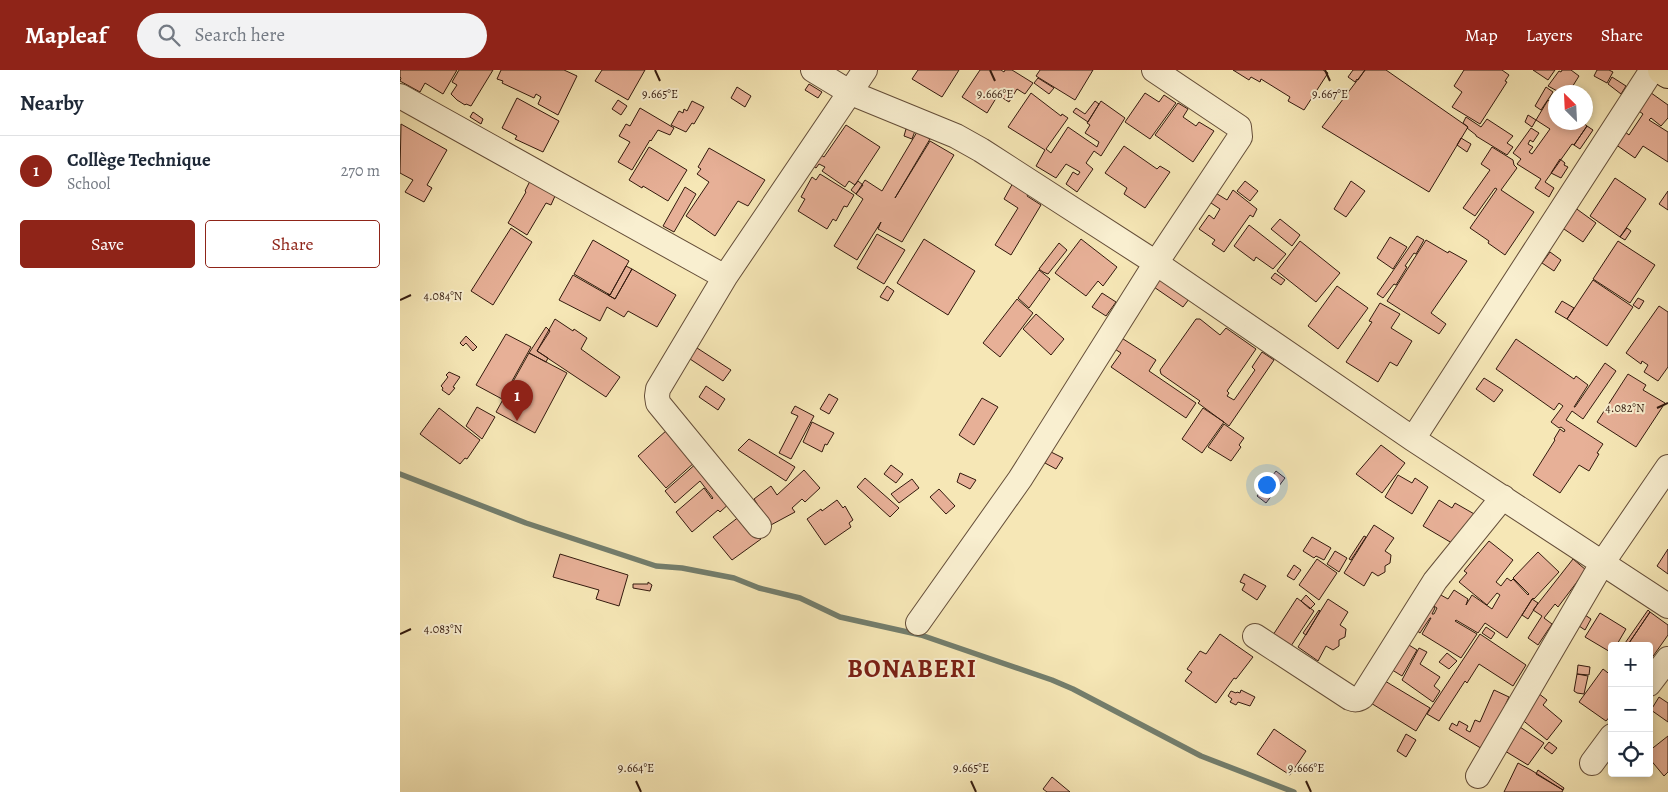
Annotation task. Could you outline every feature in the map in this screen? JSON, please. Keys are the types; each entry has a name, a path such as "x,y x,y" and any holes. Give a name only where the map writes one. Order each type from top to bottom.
{"main road":[{"path":"1662,70 1668,74"}],"street":[{"path":"813,70 851,93 956,136 981,150 1156,263 1413,439 1668,606"},
{"path":"759,526 658,403 658,389 725,277 865,70"},
{"path":"918,622 1020,479 1156,263 1240,136 1239,127 1154,70"},
{"path":"1413,439 1652,70"},
{"path":"400,96 725,277"},
{"path":"1478,776 1602,562 1668,467"},
{"path":"1255,636 1350,698 1354,700 1362,697 1441,574 1503,498"},
{"path":"1653,679 1668,659"},
{"path":"1592,763 1608,741"}],"building":[{"path":"400,70 457,70 443,94 425,83 420,92 400,81"},
{"path":"459,70 493,70 471,106 465,105 451,94 457,85 452,82"},
{"path":"501,70 564,70 577,76 558,115 538,104 541,97 536,94 534,98 502,83 503,81 497,79"},
{"path":"602,70 645,70 628,100 595,81"},
{"path":"918,70 959,70 942,97 912,79"},
{"path":"980,70 1001,70 1004,72 1005,70 1012,70 1033,83 1025,94 1017,89 1009,102 998,95 987,113 962,97"},
{"path":"1040,70 1093,70 1075,100 1036,76"},
{"path":"1233,70 1323,70 1328,73 1304,110 1288,101 1290,97 1261,79 1260,82 1251,77 1249,80"},
{"path":"1353,70 1365,70 1355,82 1348,77"},
{"path":"1365,70 1386,70 1468,127 1429,192 1322,127"},
{"path":"1464,70 1502,70 1509,75 1505,81 1507,82 1480,124 1452,107 1462,92 1454,86"},
{"path":"1533,70 1555,70 1548,80"},
{"path":"1562,70 1571,70 1579,76 1573,85 1549,85 1559,71 1561,72"},
{"path":"1597,70 1613,72 1607,83 1594,76"},
{"path":"1612,77 1626,86 1621,94 1608,84"},
{"path":"1038,78 1054,88 1049,94 1034,83"},
{"path":"809,84 822,92 818,98 805,90"},
{"path":"737,87 751,96 745,107 731,98"},
{"path":"1546,87 1548,88 1548,100 1541,110 1535,106"},
{"path":"1647,90 1668,105 1668,118 1661,126 1651,118 1649,120 1668,132 1668,162 1643,146 1635,158 1615,144 1624,131 1629,135 1643,114 1632,106"},
{"path":"1031,93 1061,116 1062,114 1068,118 1046,149 1051,153 1068,127 1097,147 1099,142 1085,133 1090,125 1087,123 1101,101 1125,118 1101,156 1094,151 1086,163 1093,169 1077,192 1066,184 1073,172 1078,175 1080,172 1066,164 1056,178 1036,166 1045,150 1008,127"},
{"path":"1145,93 1159,102 1164,95 1176,103 1150,139 1125,122"},
{"path":"517,98 559,121 543,152 515,139 517,136 502,128"},
{"path":"618,100 627,106 621,115 612,109"},
{"path":"1548,100 1548,128 1536,120"},
{"path":"692,101 704,107 694,124 692,123 686,132 671,125 679,111 683,113 684,109 687,111"},
{"path":"1095,101 1099,104 1088,122 1073,112 1076,108 1085,114"},
{"path":"1178,103 1188,109 1183,117 1196,126 1199,122 1214,131 1193,162 1155,135"},
{"path":"640,108 674,128 670,135 658,130 632,170 618,162 630,142 619,136 626,124 630,126"},
{"path":"473,112 483,119 481,124 470,117"},
{"path":"1528,115 1536,120 1532,127 1525,122"},
{"path":"1466,117 1481,127 1487,119 1513,136 1507,143 1513,147 1507,155 1476,136 1467,128 1463,123"},
{"path":"401,124 447,150 427,185 432,188 424,202 405,192 413,180 400,173"},
{"path":"846,125 880,147 855,185 849,181 845,187 822,171 825,167 819,164 816,168 810,164 818,153 824,157"},
{"path":"1531,128 1539,133 1533,142 1530,140 1528,144 1533,147 1529,152 1532,154 1549,130 1584,130 1545,182 1554,188 1549,197 1535,188 1541,179 1517,164 1521,159 1513,153"},
{"path":"906,129 915,131 912,139 904,136"},
{"path":"1584,130 1593,130 1580,149 1574,145"},
{"path":"917,132 930,139 895,198 930,141 954,155 902,242 878,229 881,222 857,260 834,246 863,199 856,194 865,180 882,191"},
{"path":"1461,138 1471,144 1467,152 1457,145"},
{"path":"1124,146 1157,169 1160,166 1170,172 1145,208 1124,194 1127,188 1105,173"},
{"path":"649,147 687,170 668,201 629,180"},
{"path":"1492,147 1513,160 1517,168 1501,190 1534,212 1505,255 1470,228 1497,189 1495,188 1475,216 1463,208 1490,170 1481,164"},
{"path":"709,148 765,180 748,206 738,201 715,236 686,216 709,182 697,174 701,169 698,167"},
{"path":"1560,159 1568,167 1561,178 1551,173"},
{"path":"820,174 854,195 847,207 844,206 836,221 833,219 827,229 798,211 805,199 801,197 812,177 816,180"},
{"path":"1615,178 1646,199 1620,237 1590,216"},
{"path":"530,181 555,196 551,205 546,203 527,235 508,223 526,192"},
{"path":"858,181 863,185 856,194 851,190"},
{"path":"1014,181 1030,191 1027,196 1041,205 1011,255 995,245 1018,208 1004,199"},
{"path":"1245,181 1258,191 1250,201 1237,191"},
{"path":"1351,181 1365,191 1346,217 1334,209"},
{"path":"685,187 696,194 674,232 663,226"},
{"path":"1233,190 1257,209 1253,217 1250,215 1224,252 1212,244 1215,240 1199,229 1209,215 1214,219 1220,209 1208,201 1214,192 1227,200"},
{"path":"1668,191 1668,210 1659,204"},
{"path":"1574,207 1596,223 1583,242 1561,227"},
{"path":"1280,219 1300,235 1292,246 1271,229"},
{"path":"1249,225 1286,254 1273,269 1256,257 1254,261 1234,246"},
{"path":"511,228 532,242 493,305 471,291"},
{"path":"1627,228 1631,231 1625,240 1620,237"},
{"path":"877,234 905,250 884,284 857,268"},
{"path":"1417,236 1424,240 1416,254 1414,253 1405,266 1407,267 1396,285 1394,284 1383,298 1377,294"},
{"path":"1390,237 1407,247 1393,269 1377,258"},
{"path":"924,239 975,271 948,315 897,283"},
{"path":"1081,239 1117,267 1103,286 1098,281 1086,296 1055,273"},
{"path":"593,240 629,261 610,295 574,274"},
{"path":"1426,240 1448,253 1449,251 1467,261 1431,313 1446,324 1439,334 1387,301"},
{"path":"1300,241 1340,273 1316,302 1277,271"},
{"path":"1618,241 1655,265 1630,303 1593,279"},
{"path":"1059,243 1067,250 1048,274 1043,272 1039,269"},
{"path":"1550,252 1561,260 1554,271 1542,263"},
{"path":"626,266 632,269 615,299 608,294 610,295"},
{"path":"632,269 676,295 657,327 628,311 624,317 607,307 600,321 559,300 573,275 615,299"},
{"path":"1039,270 1050,279 1029,308 1018,298"},
{"path":"1275,273 1285,280 1281,285 1271,278"},
{"path":"1156,277 1189,299 1183,307 1151,285"},
{"path":"1593,280 1633,307 1607,346 1567,319"},
{"path":"887,286 894,291 888,301 880,297"},
{"path":"1337,286 1368,308 1338,349 1308,326"},
{"path":"1102,293 1116,302 1106,316 1092,307"},
{"path":"1638,298 1644,301 1639,309 1633,305"},
{"path":"1017,299 1033,313 1000,357 983,343"},
{"path":"1562,301 1574,308 1567,319 1555,312"},
{"path":"1380,303 1400,314 1391,328 1412,341 1397,366 1390,362 1378,382 1346,362 1372,322 1369,321"},
{"path":"1659,306 1668,312 1668,367 1658,381 1644,372 1648,365 1642,361 1641,364 1626,353"},
{"path":"1036,314 1064,339 1051,355 1023,329"},
{"path":"555,319 587,338 581,349 620,377 606,397 537,351"},
{"path":"1196,319 1200,319 1220,335 1226,328 1256,349 1227,391 1229,393 1227,396 1234,400 1255,370 1252,367 1262,352 1274,360 1229,426 1198,403 1200,401 1161,374 1160,370"},
{"path":"546,327 550,331 537,351 548,358 546,362 529,353"},
{"path":"506,334 531,347 502,399 476,385"},
{"path":"1117,335 1156,360 1149,371 1196,403 1186,418 1111,367 1121,353 1110,346"},
{"path":"466,336 477,347 473,351 466,343 463,346 460,343"},
{"path":"1516,339 1574,379 1576,376 1588,385 1574,407 1605,363 1616,371 1583,419 1572,411 1566,420 1603,444 1589,471 1579,465 1560,493 1533,475 1560,429 1564,432 1565,430 1551,422 1563,406 1559,403 1554,410 1496,369"},
{"path":"694,346 731,370 723,381 687,357"},
{"path":"529,353 567,373 535,433 496,412"},
{"path":"449,372 460,377 449,395 442,390 441,386 448,377 446,375"},
{"path":"1628,374 1646,385 1643,390 1665,403 1636,447 1597,422"},
{"path":"1484,378 1503,390 1494,402 1476,389"},
{"path":"706,386 725,399 718,410 699,397"},
{"path":"829,394 838,399 829,414 820,409"},
{"path":"982,398 998,407 974,445 959,435"},
{"path":"795,406 814,416 791,459 779,453 798,416 791,413"},
{"path":"477,407 495,417 482,439 466,426"},
{"path":"439,408 480,440 467,459 465,458 460,464 420,434"},
{"path":"1203,408 1224,422 1202,453 1182,439"},
{"path":"812,422 834,433 827,445 825,444 822,452 803,442"},
{"path":"1224,424 1244,438 1239,445 1241,447 1231,461 1208,447"},
{"path":"667,430 695,462 666,488 638,456"},
{"path":"749,439 795,467 786,481 738,450"},
{"path":"1381,445 1405,463 1382,493 1356,474"},
{"path":"1051,452 1063,458 1056,469 1045,463"},
{"path":"698,462 732,501 692,532 676,512 704,488 713,498 700,481 675,503 665,491"},
{"path":"891,465 903,474 896,483 884,474"},
{"path":"804,470 820,488 805,502 802,499 792,508 795,512 769,526 759,512 761,510 754,499 771,486 777,495"},
{"path":"1276,471 1285,478 1266,503 1257,496"},
{"path":"960,473 976,480 970,489 957,482"},
{"path":"1398,475 1412,483 1415,478 1428,487 1412,514 1385,497"},
{"path":"865,478 899,508 890,517 857,487"},
{"path":"912,479 919,488 899,503 891,494"},
{"path":"939,489 955,506 946,514 930,497"},
{"path":"837,500 843,508 845,506 853,520 849,523 851,527 825,545 807,519"},
{"path":"1439,500 1452,508 1455,503 1476,515 1457,546 1423,526"},
{"path":"740,516 761,539 732,560 713,537"},
{"path":"1374,525 1394,538 1385,551 1391,555 1390,563 1385,566 1385,572 1378,576 1372,572 1364,586 1344,573"},
{"path":"1364,536 1366,537 1351,560 1349,559"},
{"path":"1312,537 1331,548 1324,560 1316,556 1314,558 1303,551"},
{"path":"1489,541 1513,560 1496,582 1501,586 1507,578 1511,581 1513,579 1528,595 1513,578 1538,552 1559,572 1533,598 1507,638 1485,623 1478,633 1456,620 1477,634 1461,658 1422,634 1431,618 1420,633 1412,627 1427,603 1435,608 1432,614 1434,614 1437,608 1427,602 1439,594 1448,599 1454,590 1468,599 1466,605 1472,595 1492,609 1500,595 1497,593 1487,605 1459,582 1467,573 1464,571"},
{"path":"1668,549 1668,574 1657,566"},
{"path":"1335,551 1347,558 1339,572 1327,564"},
{"path":"560,554 628,575 619,606 596,599 599,590 553,577"},
{"path":"1317,559 1337,573 1319,600 1299,585"},
{"path":"1573,559 1586,570 1558,607 1555,604 1544,618 1552,624 1538,645 1528,638 1542,616 1533,610"},
{"path":"1294,565 1301,570 1294,580 1287,576"},
{"path":"1244,574 1266,586 1257,600 1242,590 1245,584 1240,582"},
{"path":"648,582 652,585 650,591 633,588 633,584 648,584"},
{"path":"1306,595 1315,604 1310,609 1301,601"},
{"path":"1297,598 1314,611 1291,646 1273,635"},
{"path":"1328,599 1348,612 1340,625 1346,629 1345,637 1339,640 1339,646 1333,650 1326,646 1318,661 1298,647"},
{"path":"1532,599 1538,603 1528,619 1522,615"},
{"path":"1648,610 1650,612 1630,642 1626,642"},
{"path":"1320,611 1306,635 1303,633"},
{"path":"1650,612 1668,625 1668,635 1653,656 1653,642 1630,642"},
{"path":"1600,613 1626,629 1618,642 1608,642 1608,651 1585,637"},
{"path":"1585,615 1591,619 1585,630 1579,626"},
{"path":"1486,627 1495,633 1491,639 1482,633"},
{"path":"1220,634 1253,657 1236,679 1234,678 1216,703 1185,681 1192,672 1187,669 1200,651 1206,654"},
{"path":"1480,634 1526,665 1513,686 1479,664 1467,683 1465,681 1439,721 1427,714"},
{"path":"1404,642 1417,650 1402,676 1389,668"},
{"path":"1419,648 1427,652 1420,664 1440,677 1434,686 1440,691 1433,702 1402,680"},
{"path":"1447,653 1457,661 1449,669 1439,662"},
{"path":"1578,665 1590,667 1589,675 1577,674"},
{"path":"1603,669 1608,673 1608,719 1606,721 1579,702"},
{"path":"1577,674 1588,676 1584,694 1574,691"},
{"path":"1380,678 1430,708 1416,731 1366,700"},
{"path":"1241,690 1255,697 1250,706 1238,702 1236,705 1230,702 1232,699 1228,696 1231,691 1240,693"},
{"path":"1494,690 1509,697 1484,750 1449,729 1452,723 1457,726 1459,721 1468,726 1466,730 1470,732 1475,720 1480,722"},
{"path":"1538,693 1547,700 1543,705 1562,721 1547,740 1520,718"},
{"path":"1659,697 1668,703 1668,722 1653,711 1653,707"},
{"path":"1520,727 1544,743 1528,765 1505,751"},
{"path":"1274,729 1306,751 1290,775 1257,754"},
{"path":"1406,734 1416,740 1406,757 1397,751"},
{"path":"1668,736 1668,772 1664,776 1653,763 1653,748"},
{"path":"1549,742 1557,748 1552,754 1544,748"},
{"path":"1518,763 1563,790 1562,792 1504,792"},
{"path":"1538,770 1564,788 1563,790 1536,774"},
{"path":"1052,777 1070,792 1047,792 1043,789"}],"waterway":[{"path":"400,474 526,523 656,566 682,568 734,578 759,588 800,598 840,617 921,635 1052,680 1073,689 1201,756 1294,792"}],"place":[{"name":"Collège Technique","path":"517,421"}],"district":[{"name":"BONABERI","path":"912,669"}]}
